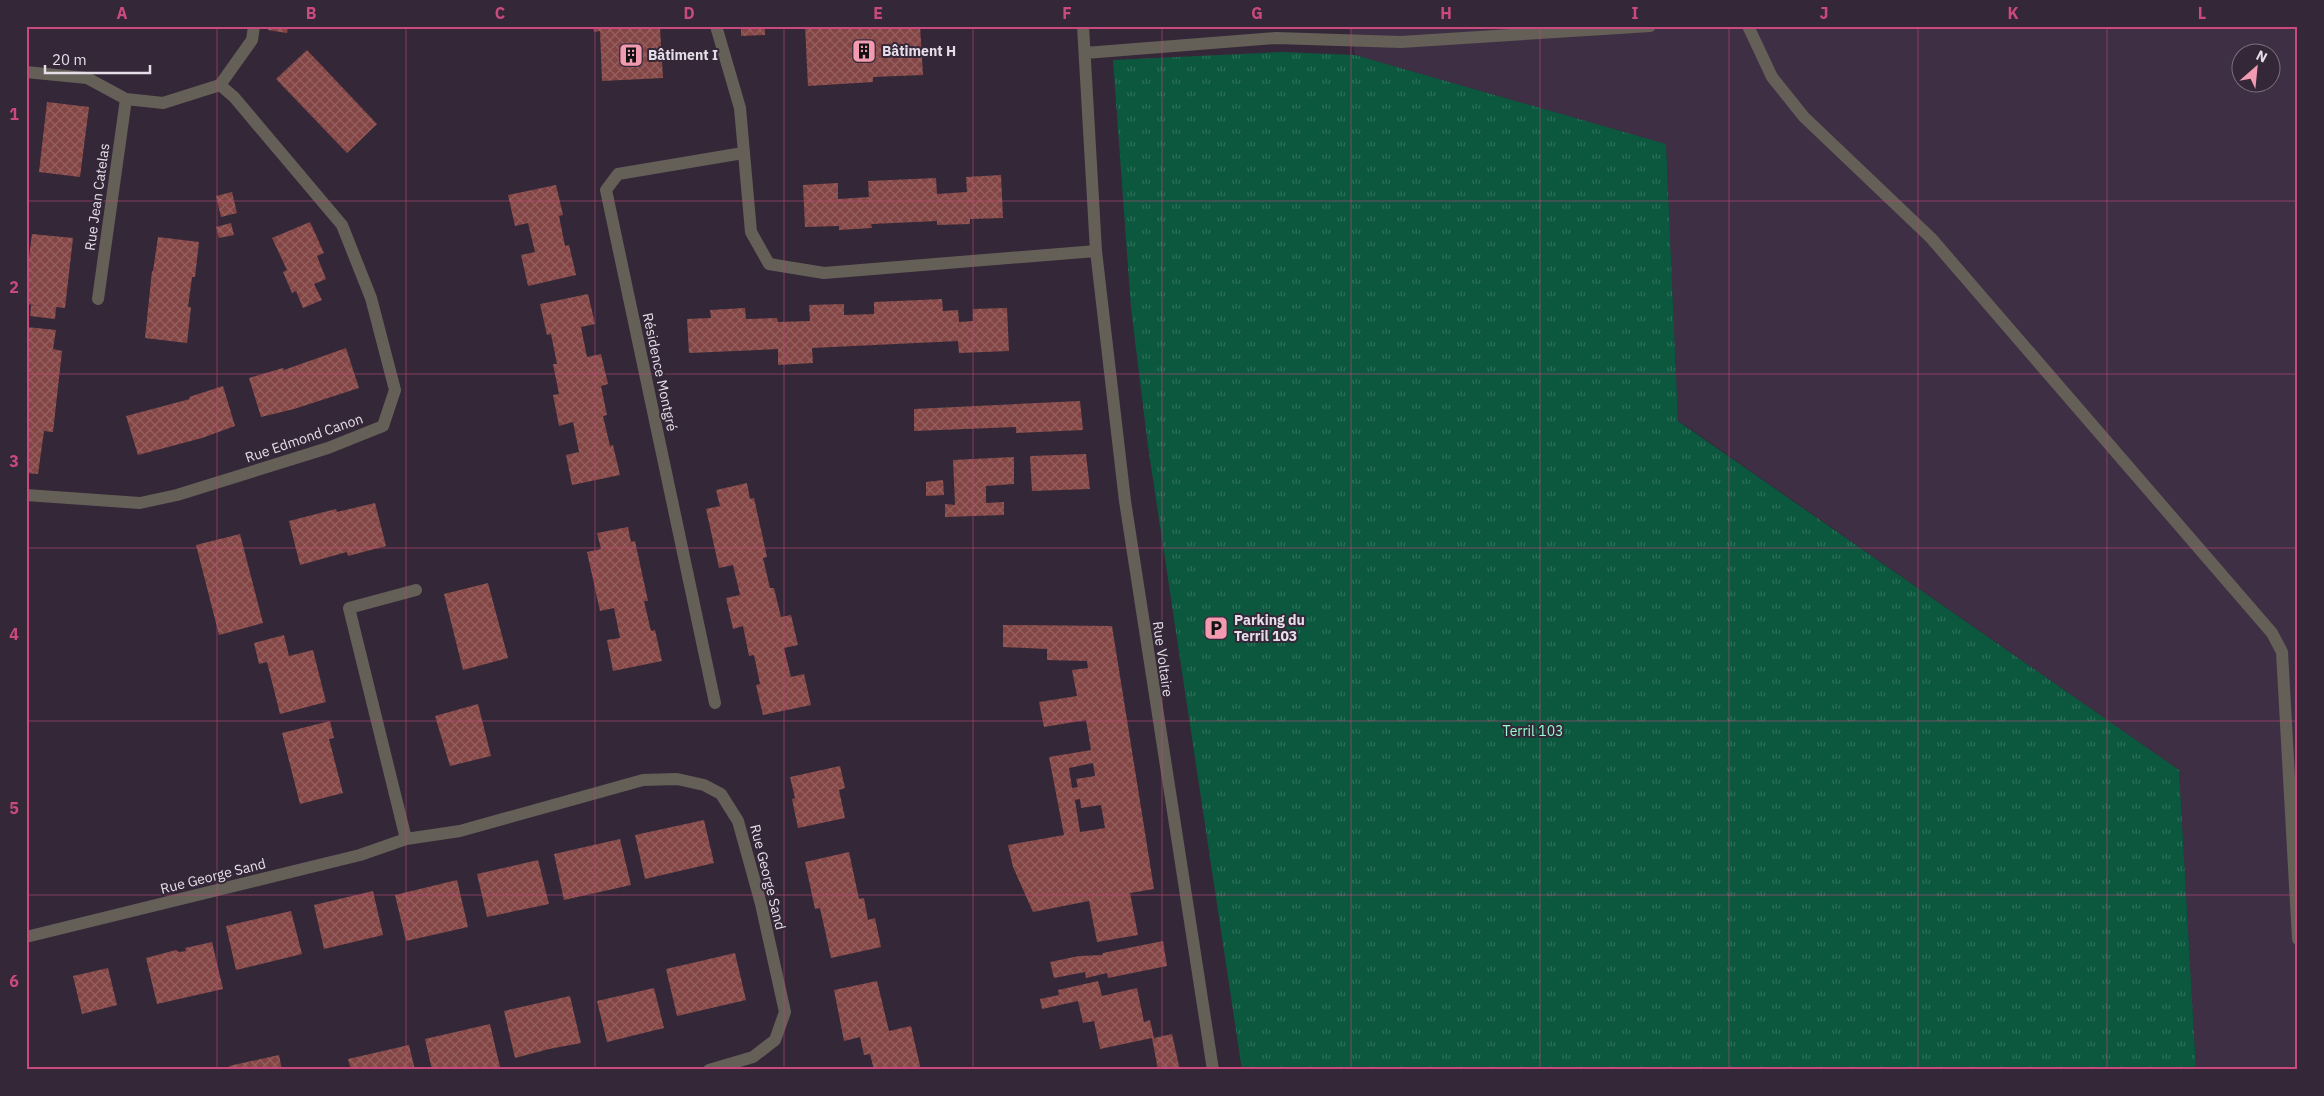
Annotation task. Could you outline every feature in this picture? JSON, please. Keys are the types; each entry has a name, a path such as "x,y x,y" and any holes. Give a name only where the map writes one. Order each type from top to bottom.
{"street":[{"path":"26,72 87,78 126,99 163,103 220,85 252,40 254,26"},
{"path":"716,26 740,108 751,232 769,264 824,273 1096,251"},
{"name":"Rue Voltaire","path":"1083,26 1096,251 1125,501 1213,1070"},
{"path":"1085,53 1276,38 1401,42 1650,26"},
{"path":"1748,26 1772,77 1804,117 1930,238 2272,632 2282,652 2298,939"},
{"name":"Rue Edmond Canon","path":"26,495 140,503 177,496 328,448 383,426 395,390 371,298 342,225 234,97 220,85"},
{"name":"Rue Jean Catelas","path":"98,299 126,99"},
{"name":"Résidence Montgré","path":"715,703 606,190 618,174 743,153"},
{"path":"406,839 350,608 416,590"},
{"name":"Rue George Sand","path":"26,937 360,855 406,839 460,831 643,780 677,779 704,785 721,794 738,821 761,904 785,1012 775,1040 768,1046 753,1057 709,1070"}],"shaded area":[{"path":"1350,26 2298,26 2298,1070 2196,1070 2179,770 1678,420 1666,144 1355,55"}],"green space":[{"name":"Terril 103","path":"1281,52 1355,55 1666,144 1678,421 2179,770 2196,1070 1242,1070 1148,446 1131,308 1113,60"}],"building":[{"path":"269,26 288,26 287,33 268,30"},
{"name":"Bâtiment I","path":"593,26 660,28 663,78 602,81 600,31 594,32"},
{"path":"741,26 765,26 765,35 741,36"},
{"name":"Bâtiment H","path":"805,26 920,26 923,75 873,77 873,82 808,86"},
{"path":"307,50 377,124 347,153 276,79"},
{"path":"47,102 89,107 80,177 39,172"},
{"path":"1001,175 1003,218 970,219 970,224 937,225 937,221 871,224 872,228 839,230 839,226 805,227 803,185 838,183 838,199 869,197 868,181 936,178 937,194 967,192 966,177"},
{"path":"556,185 563,215 559,216 565,246 569,245 576,275 528,286 521,255 535,252 528,223 515,226 508,195"},
{"path":"232,192 237,213 221,217 216,196"},
{"path":"310,222 324,253 317,256 326,279 314,284 322,300 303,308 296,291 292,293 283,272 287,270 272,238"},
{"path":"231,223 234,235 219,238 216,227"},
{"path":"32,234 73,238 65,308 56,307 55,319 30,316 31,305 43,306 26,304 26,280"},
{"path":"158,237 199,242 195,277 192,277 188,307 191,307 187,343 145,338 152,271"},
{"path":"588,294 595,324 581,327 587,357 601,354 608,384 601,386 607,415 603,416 610,446 613,445 620,475 572,485 566,455 579,452 573,422 559,426 553,395 559,394 553,364 557,364 551,334 547,335 540,304"},
{"path":"942,299 943,311 958,310 959,322 973,321 973,309 1007,308 1009,351 959,353 958,341 812,348 813,363 778,365 778,349 689,353 687,319 711,318 710,310 745,308 746,319 777,318 778,322 810,321 809,305 844,304 844,315 874,314 874,302"},
{"path":"26,327 56,330 53,349 62,351 53,432 44,431 38,474 26,473"},
{"path":"346,348 359,388 294,409 261,417 249,378 283,368 284,370"},
{"path":"223,386 235,426 202,438 138,455 126,416 190,399 189,397"},
{"path":"1080,401 1083,430 1016,433 1016,427 914,431 914,409"},
{"path":"1086,454 1090,489 1032,491 1030,456"},
{"path":"1014,457 1014,484 986,486 986,503 1004,502 1004,515 945,517 945,504 955,505 953,460"},
{"path":"943,480 944,495 926,496 926,482"},
{"path":"747,483 750,499 754,498 767,557 763,558 770,588 774,588 781,617 791,615 798,645 784,648 791,677 804,674 811,705 763,715 756,685 760,684 754,655 749,656 743,626 733,629 726,598 740,595 733,565 719,568 706,509 720,506 716,490"},
{"path":"375,503 386,546 348,556 347,552 300,565 289,521 336,509 337,512"},
{"path":"628,527 631,542 635,541 648,601 644,601 651,631 655,630 662,661 613,671 607,640 620,638 614,608 600,611 587,552 601,549 597,533"},
{"path":"240,534 263,623 219,635 196,545"},
{"path":"488,583 508,658 463,670 444,594"},
{"path":"1003,625 1112,626 1154,889 1130,893 1138,935 1097,942 1089,901 1033,912 1013,867 1008,845 1064,835 1049,757 1091,750 1086,720 1044,727 1039,702 1077,696 1072,670 1088,668 1087,661 1047,660 1047,649 1003,647","holes":["1093,763 1095,776 1076,779 1078,787 1072,788 1069,768","1080,799 1081,808 1101,805 1105,828 1080,832 1075,800"]},
{"path":"284,635 289,656 313,650 326,702 280,714 267,662 259,664 254,643"},
{"path":"478,704 491,756 450,766 435,716"},
{"path":"330,721 334,738 329,739 343,793 300,804 282,733"},
{"path":"840,766 845,788 839,790 845,818 798,828 792,799 795,798 790,777"},
{"path":"704,820 714,863 645,879 635,835"},
{"path":"620,839 631,885 564,900 554,854"},
{"path":"849,852 859,899 864,898 868,920 875,918 881,947 831,958 820,908 815,909 805,862"},
{"path":"538,860 549,904 487,917 477,874"},
{"path":"457,880 468,927 406,941 395,895"},
{"path":"373,891 383,935 324,949 314,905"},
{"path":"291,911 302,954 236,970 226,926"},
{"path":"1163,941 1167,966 1108,978 1107,973 1086,978 1085,972 1054,978 1050,962 1079,956 1102,955 1103,953"},
{"path":"212,942 223,989 157,1004 146,958 176,950 179,952 186,951 185,948"},
{"path":"735,953 746,1000 677,1016 666,969"},
{"path":"108,968 117,1005 82,1014 73,976"},
{"path":"877,981 889,1031 911,1026 921,1070 874,1070 870,1054 864,1055 860,1037 844,1041 834,990"},
{"path":"1098,981 1102,996 1137,988 1144,1022 1150,1020 1154,1038 1172,1034 1180,1070 1158,1070 1152,1038 1100,1049 1094,1021 1083,1023 1078,1001 1042,1009 1040,999 1059,995 1058,990"},
{"path":"654,988 664,1028 607,1042 597,1001"},
{"path":"570,996 581,1043 515,1058 504,1011"},
{"path":"490,1024 500,1067 491,1070 432,1070 425,1039"},
{"path":"409,1045 415,1070 351,1070 348,1059"},
{"path":"279,1055 282,1070 229,1070 229,1066"}],"place":[{"name":"Bâtiment H","path":"864,51"},
{"name":"Bâtiment I","path":"631,55"},
{"name":"Parking du Terril 103","path":"1216,628"}]}
